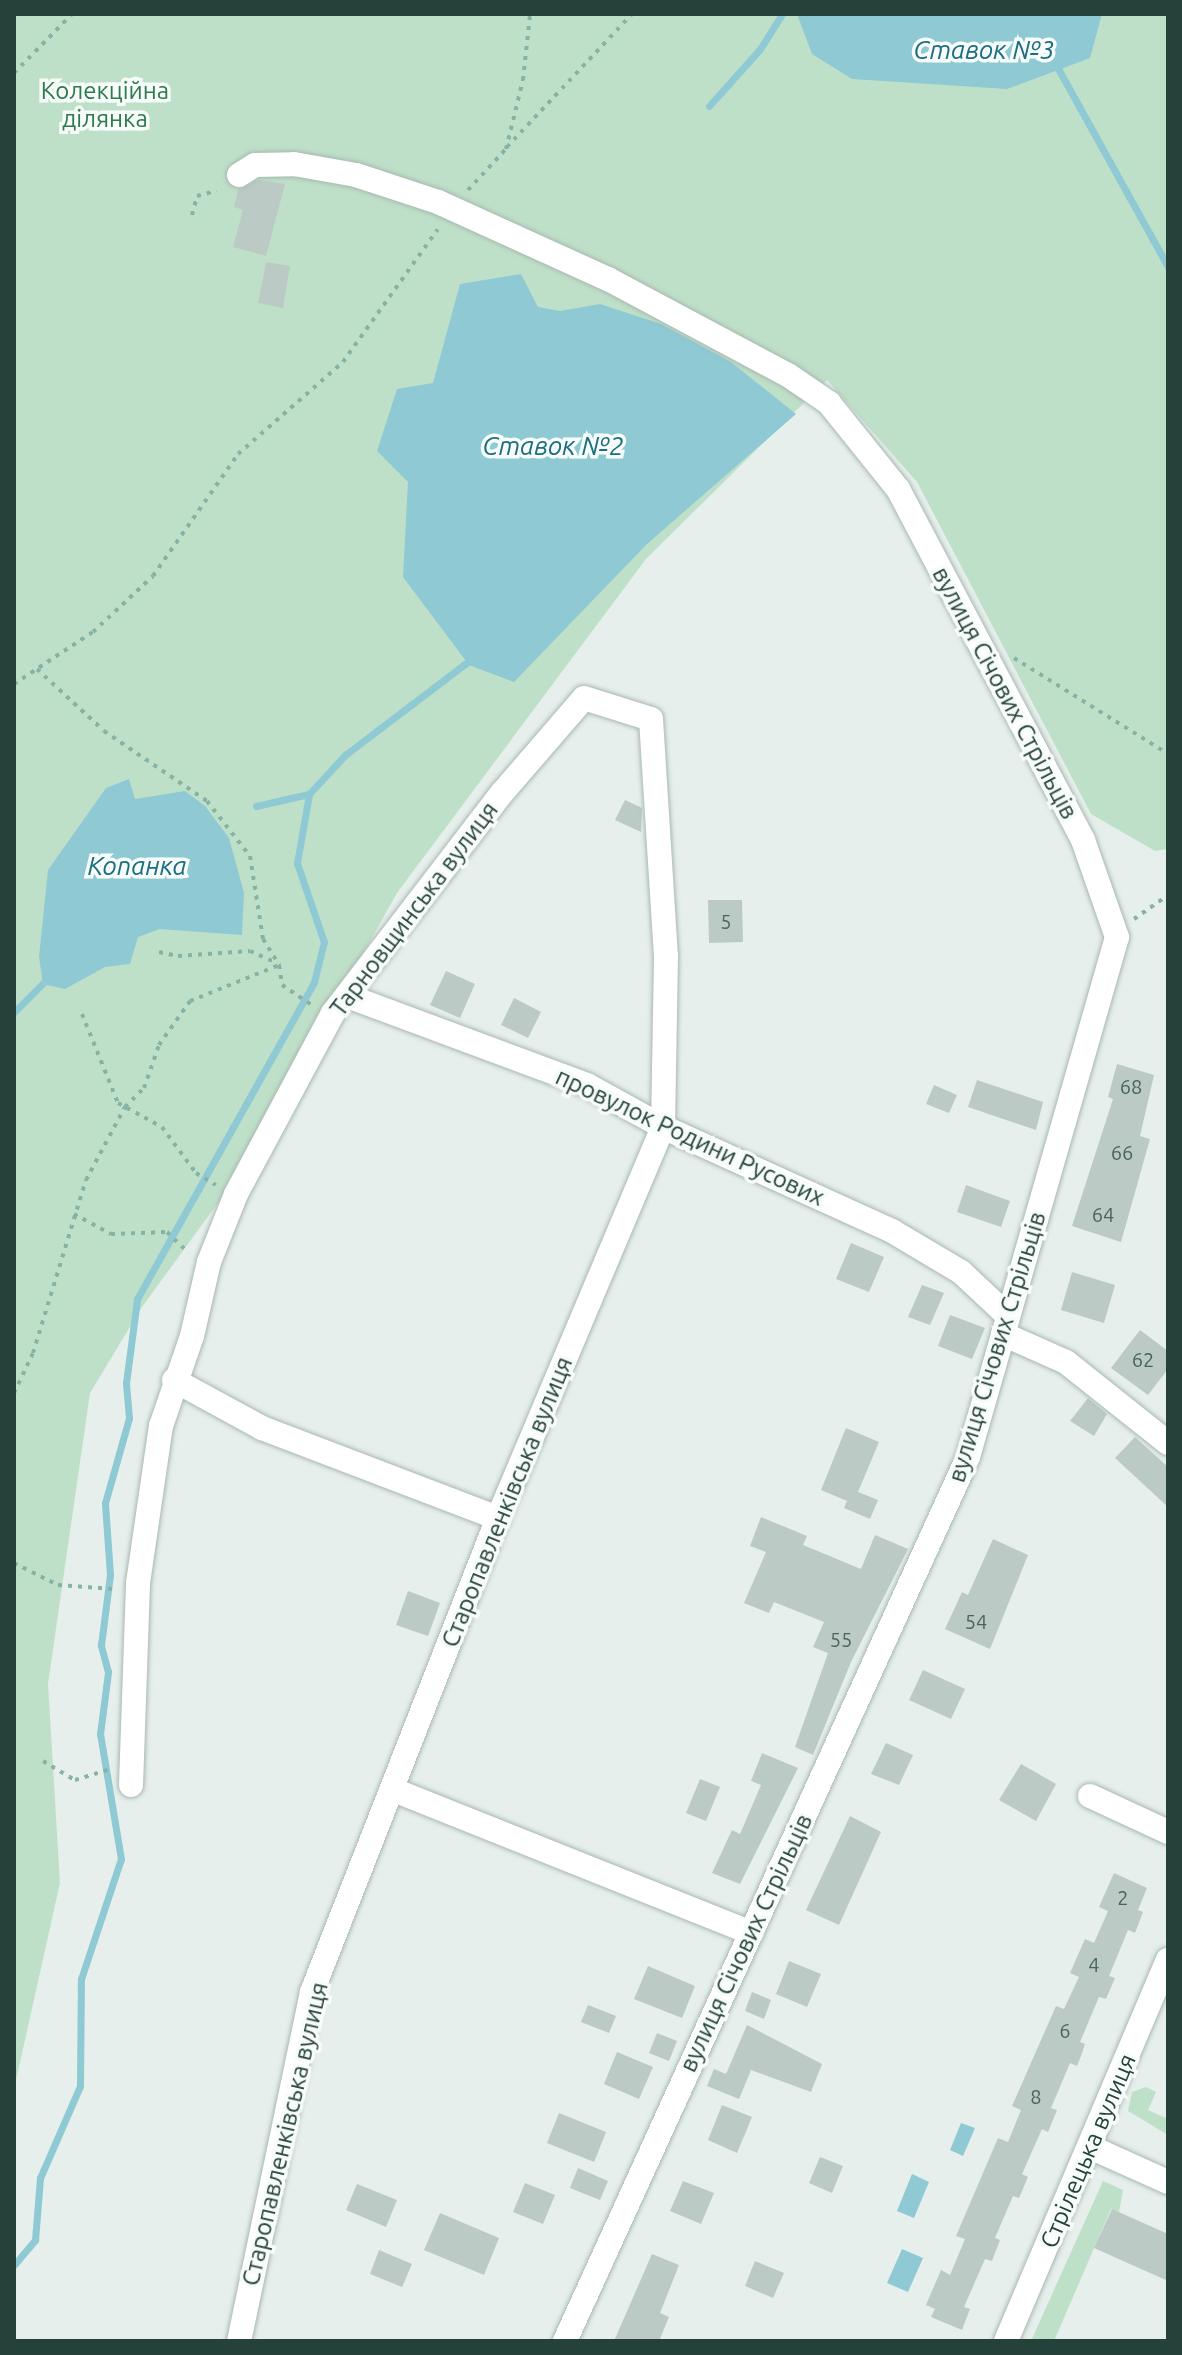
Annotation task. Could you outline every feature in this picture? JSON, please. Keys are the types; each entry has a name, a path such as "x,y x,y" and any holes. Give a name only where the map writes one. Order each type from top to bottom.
{"street":[{"name":"вулиця Січових Стрільців","path":"239,175 255,165 294,164 356,175 452,208 608,279 788,375 829,403 898,489 1083,840 1117,937 968,1457 565,2341"},
{"name":"Тарновщинська вулиця","path":"131,1785 138,1583 161,1426 174,1380 192,1336 209,1262 236,1194 333,1013 350,997 502,793 584,698"},
{"name":"Старопавленківська вулиця","path":"239,2341 312,1992 394,1790 498,1518 663,1127 666,956 651,719 584,698"},
{"name":"провулок Родини Русових","path":"350,997 587,1085 663,1127 892,1231 961,1272 1006,1325 1066,1362 1168,1443"},
{"path":"174,1380 262,1428 498,1518"},
{"path":"394,1790 751,1933"},
{"path":"1090,1796 1168,1832"},
{"name":"Стрілецька вулиця","path":"1006,2341 1168,1960"},
{"path":"1090,2147 1168,2182"}],"path":[{"path":"14,73 72,14"},
{"path":"506,149 523,80 530,14"},
{"path":"14,684 93,632 153,576 238,454 343,362 452,208 632,14"},
{"path":"192,215 197,196 216,191"},
{"path":"1012,656 1168,754"},
{"path":"37,669 104,731 207,801 250,856 263,939 279,965 282,985 307,1003"},
{"path":"1117,937 1168,895"},
{"path":"159,952 178,956 250,951 279,965"},
{"path":"14,1393 33,1353 74,1214 125,1107 144,1088 159,1045 190,1001 279,965"},
{"path":"82,1014 101,1070 125,1107 162,1127 196,1173 209,1182"},
{"path":"74,1214 111,1234 167,1232 175,1236"},
{"path":"14,1563 58,1585 112,1589"},
{"path":"43,1761 75,1780 102,1773"}],"green space":[{"name":"Колекційна ділянка","path":"14,14 1168,14 1168,849 1155,851 1091,814 917,482 827,380 646,559 397,893 242,1170 142,1307 90,1393 48,1684 60,1883 14,2089"},
{"path":"1146,2087 1156,2092 1148,2110 1168,2119 1168,2135 1128,2111 1132,2092"},
{"path":"1103,2181 1123,2190 1119,2212 1111,2209 1054,2341 1031,2341"}],"water":[{"name":"Ставок №3","path":"797,14 1102,14 1090,58 1007,89 852,79 812,54"},
{"name":"Ставок №2","path":"521,274 538,307 560,311 600,304 661,324 731,362 796,414 647,544 514,682 469,665 403,577 408,482 377,451 397,389 433,383 460,284"},
{"name":"Копанка","path":"129,779 135,799 185,791 205,806 229,838 244,893 242,935 160,929 138,937 130,964 105,967 65,989 43,984 39,957 48,870 106,788"},
{"path":"961,2123 975,2128 963,2156 950,2150"},
{"path":"912,2174 929,2182 914,2218 897,2211"},
{"path":"902,2249 923,2258 908,2292 887,2283"}],"building":[{"path":"259,180 285,184 266,256 233,247 243,210 234,207 238,190"},
{"path":"266,262 290,266 283,308 258,303"},
{"path":"625,800 642,808 641,832 615,820"},
{"path":"708,900 742,900 743,942 709,943"},
{"path":"446,971 475,984 460,1018 430,1005"},
{"path":"514,998 541,1012 528,1038 501,1025"},
{"path":"1117,1064 1154,1075 1140,1136 1150,1139 1121,1242 1072,1226 1113,1099 1108,1097"},
{"path":"977,1080 1043,1102 1036,1130 968,1107"},
{"path":"934,1085 957,1095 949,1113 926,1104"},
{"path":"966,1185 1010,1201 1001,1227 957,1212"},
{"path":"851,1243 884,1257 869,1292 836,1279"},
{"path":"1072,1272 1115,1285 1104,1323 1061,1310"},
{"path":"922,1285 944,1293 930,1325 908,1317"},
{"path":"950,1315 985,1328 972,1359 938,1346"},
{"path":"1140,1330 1168,1351 1168,1369 1148,1395 1111,1368"},
{"path":"1088,1398 1107,1414 1094,1436 1070,1421"},
{"path":"846,1428 879,1442 858,1492 878,1500 870,1519 844,1508 847,1501 821,1490"},
{"path":"1135,1437 1168,1467 1168,1507 1115,1458"},
{"path":"761,1517 807,1536 803,1545 861,1569 875,1535 908,1549 851,1662 813,1755 795,1747 828,1653 813,1647 824,1622 774,1602 769,1613 744,1603 766,1552 750,1546"},
{"path":"993,1539 1028,1555 990,1649 945,1629 962,1592 968,1595"},
{"path":"408,1591 440,1603 428,1636 396,1625"},
{"path":"923,1670 965,1689 951,1719 909,1700"},
{"path":"886,1743 913,1755 899,1785 871,1774"},
{"path":"762,1753 798,1768 740,1884 712,1873 732,1830 740,1834 761,1785 751,1781"},
{"path":"1021,1764 1056,1784 1036,1821 999,1800"},
{"path":"700,1779 720,1787 706,1821 686,1813"},
{"path":"850,1816 881,1832 839,1925 806,1910"},
{"path":"1114,1873 1147,1888 1138,1910 1143,1912 1135,1933 1128,1930 1109,1976 1115,1978 1106,1999 1099,1997 1080,2042 1085,2044 1077,2066 1070,2063 1051,2108 1057,2110 1048,2132 1042,2129 1022,2174 1028,2177 1019,2198 1013,2196 995,2238 1000,2240 992,2261 985,2259 964,2307 970,2309 962,2330 931,2317 935,2309 926,2305 941,2270 950,2275 965,2239 956,2236 998,2138 1008,2142 1021,2110 1012,2106 1056,2006 1064,2009 1079,1977 1070,1973 1085,1939 1094,1943 1108,1911 1099,1907"},
{"path":"789,1961 821,1974 807,2007 776,1994"},
{"path":"648,1966 695,1986 682,2018 634,1999"},
{"path":"752,1992 771,2000 764,2019 745,2011"},
{"path":"588,2005 616,2016 609,2033 581,2022"},
{"path":"747,2025 822,2064 811,2092 751,2070 739,2099 707,2086 714,2069 726,2074"},
{"path":"657,2033 677,2041 669,2061 649,2053"},
{"path":"617,2052 653,2067 639,2099 604,2084"},
{"path":"722,2105 752,2117 737,2153 708,2140"},
{"path":"559,2113 606,2132 594,2162 547,2143"},
{"path":"820,2157 843,2166 832,2193 809,2183"},
{"path":"578,2168 608,2181 600,2200 570,2188"},
{"path":"683,2181 714,2193 701,2224 670,2211"},
{"path":"525,2183 555,2195 543,2224 513,2212"},
{"path":"357,2184 397,2200 386,2227 346,2210"},
{"path":"1112,2209 1168,2234 1168,2281 1094,2248"},
{"path":"440,2213 499,2238 484,2275 424,2250"},
{"path":"379,2250 412,2264 402,2287 370,2274"},
{"path":"652,2254 679,2265 660,2313 669,2317 659,2341 614,2341"},
{"path":"755,2261 784,2273 773,2298 745,2286"}],"waterway":[{"path":"709,106 760,49 782,14"},
{"path":"1055,63 1168,267"},
{"path":"14,2265 35,2240 40,2178 80,2086 81,1979 121,1859 100,1734 108,1672 101,1645 110,1575 105,1503 129,1418 126,1383 137,1299 314,982 324,942 297,863 309,794 345,755 473,658"},
{"path":"256,806 309,794"},
{"path":"14,1012 49,977"}]}
